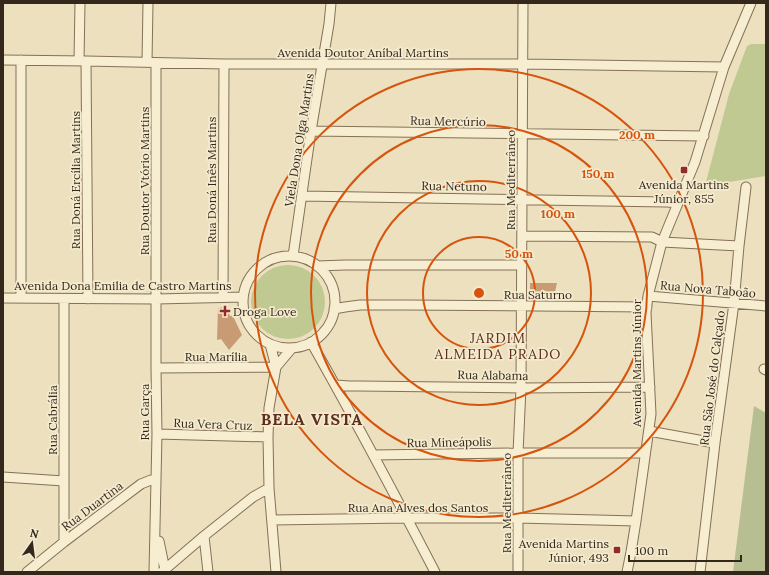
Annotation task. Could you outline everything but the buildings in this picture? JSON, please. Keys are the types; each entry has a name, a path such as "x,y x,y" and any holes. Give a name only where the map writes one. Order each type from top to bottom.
{"street":[{"name":"Rua Doná Ercília Martins","path":"80,3 83,61 88,299"},
{"name":"Rua Doutor Vtório Martins","path":"148,3 151,62 156,299"},
{"name":"Viela Dona Olga Martins","path":"293,256 331,3"},
{"name":"Rua Mediterrâneo","path":"518,572 518,453 521,388 522,265 522,3"},
{"name":"Avenida Martins Júnior","path":"627,572 636,521 651,414 647,348 648,296 662,242 695,162 724,67 751,3"},
{"name":"Avenida Doutor Aníbal Martins","path":"3,60 224,64 523,64 724,67"},
{"path":"21,60 22,298"},
{"name":"Rua Doná Inês Martins","path":"223,297 224,64"},
{"name":"Rua Mercúrio","path":"311,131 704,136"},
{"name":"Rua São José do Calçado","path":"700,572 734,303 738,246 746,187"},
{"name":"Rua Netuno","path":"302,196 678,203"},
{"path":"522,236 652,237 662,242 738,246"},
{"path":"284,256 293,256 305,259 317,266 326,276 334,295 334,309 330,322 322,334 311,342 292,348 284,348 270,344 258,336 249,325 244,312 243,297 247,282 251,276 259,267 269,260 284,256"},
{"path":"317,266 522,265"},
{"name":"Rua Nova Taboão","path":"648,296 766,306"},
{"name":"Avenida Dona Emilia de Castro Martins","path":"3,298 156,299 243,297"},
{"name":"Rua Cabrália","path":"64,299 64,542"},
{"name":"Rua Garça","path":"154,572 157,434 156,299"},
{"name":"Rua Saturno","path":"334,309 360,305 647,307"},
{"path":"311,342 336,385 435,572"},
{"path":"270,344 276,367 269,408 268,437 270,492 276,572"},
{"path":"276,367 292,348"},
{"name":"Rua Marília","path":"156,368 276,367"},
{"name":"Rua Alabama","path":"336,385 521,388 650,387"},
{"path":"648,432 716,443"},
{"name":"Rua Vera Cruz","path":"157,434 268,437"},
{"name":"Rua Mineápolis","path":"373,455 645,453"},
{"path":"3,477 64,481"},
{"name":"Rua Duartina","path":"31,571 64,542 141,484 151,480 156,480"},
{"path":"163,571 253,497 270,492"},
{"name":"Rua Ana Alves dos Santos","path":"272,520 518,518 636,521"},
{"name":"Rua Garça","path":"156,526 163,571"},
{"path":"204,536 208,572"}],"green space":[{"path":"751,44 766,44 766,176 705,186 729,94 747,46"},
{"path":"281,265 295,265 309,271 319,281 325,295 323,316 319,323 309,333 295,339 281,339 267,333 257,323 251,309 251,295 257,281 267,271"},
{"path":"754,406 766,413 766,572 733,572"}],"place":[{"name":"Avenida Martins Júnior, 855","path":"684,170"},
{"name":"Droga Love","path":"225,311"},
{"name":"Avenida Martins Júnior, 493","path":"617,550"}],"district":[{"name":"JARDIM ALMEIDA PRADO","path":"498,346"},
{"name":"BELA VISTA","path":"312,419"}]}
